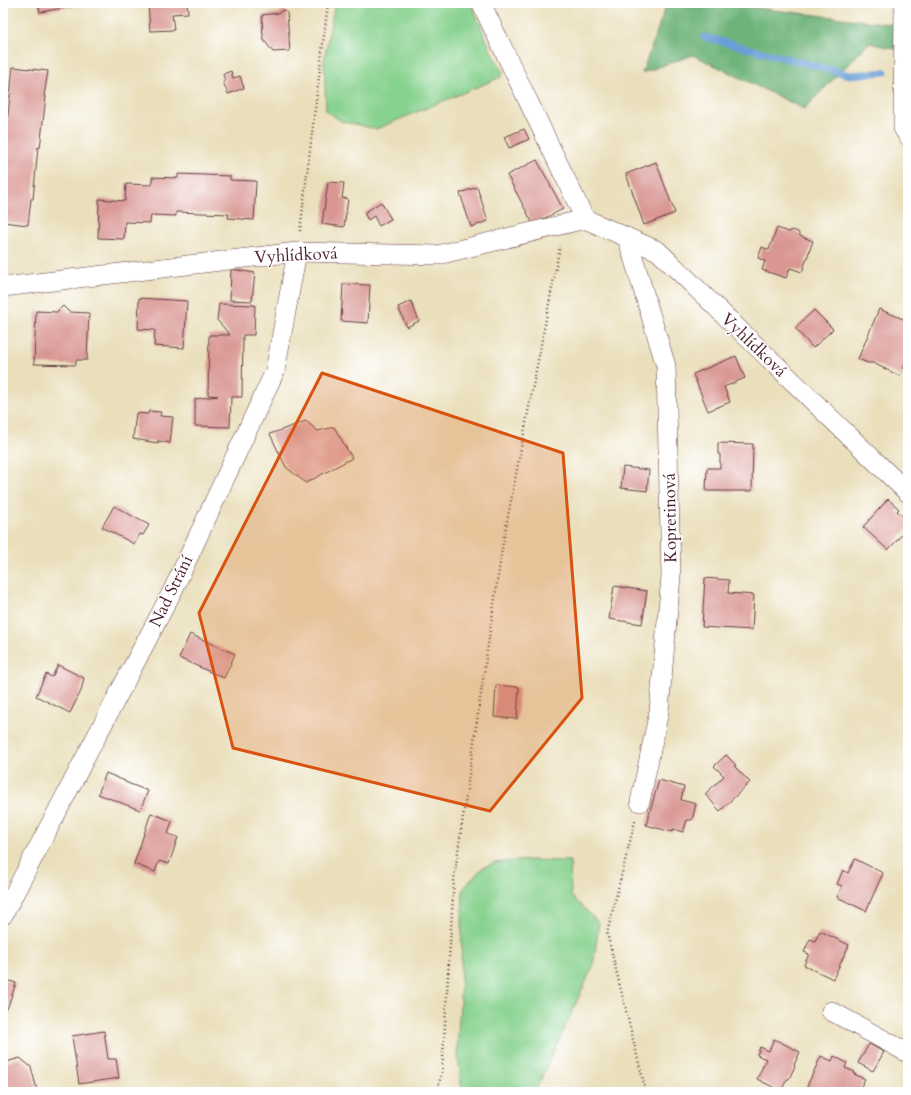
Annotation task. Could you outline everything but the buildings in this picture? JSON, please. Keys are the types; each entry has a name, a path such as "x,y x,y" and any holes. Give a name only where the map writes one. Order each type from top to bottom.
{"street":[{"path":"481,3 586,219"},
{"path":"905,12 902,128 908,136"},
{"name":"Vyhlídková","path":"3,287 297,252 438,255 586,219 658,251 908,493"},
{"name":"Kopretinová","path":"627,237 666,366 671,576 659,711 640,802"},
{"name":"Nad Strání","path":"3,914 173,590 275,371 297,252"},
{"path":"831,1011 908,1052"}],"path":[{"path":"297,252 328,3"},
{"path":"436,1092 442,1072 454,879 503,542 565,224"},
{"path":"640,802 607,933 646,1092"}],"highlighted area":[{"path":"322,373 563,453 582,698 490,811 233,748 199,613"}],"green space":[{"path":"335,3 471,3 491,51 503,72 501,77 376,129 341,121 326,111 324,60"},
{"path":"667,3 716,3 908,26 908,52 869,43 804,109 693,55 642,73"},
{"path":"527,860 570,861 571,896 599,923 593,966 535,1092 462,1092 457,1050 460,1004 463,889 482,868 494,863"}],"waterway":[{"path":"704,37 850,75 885,72"}]}
